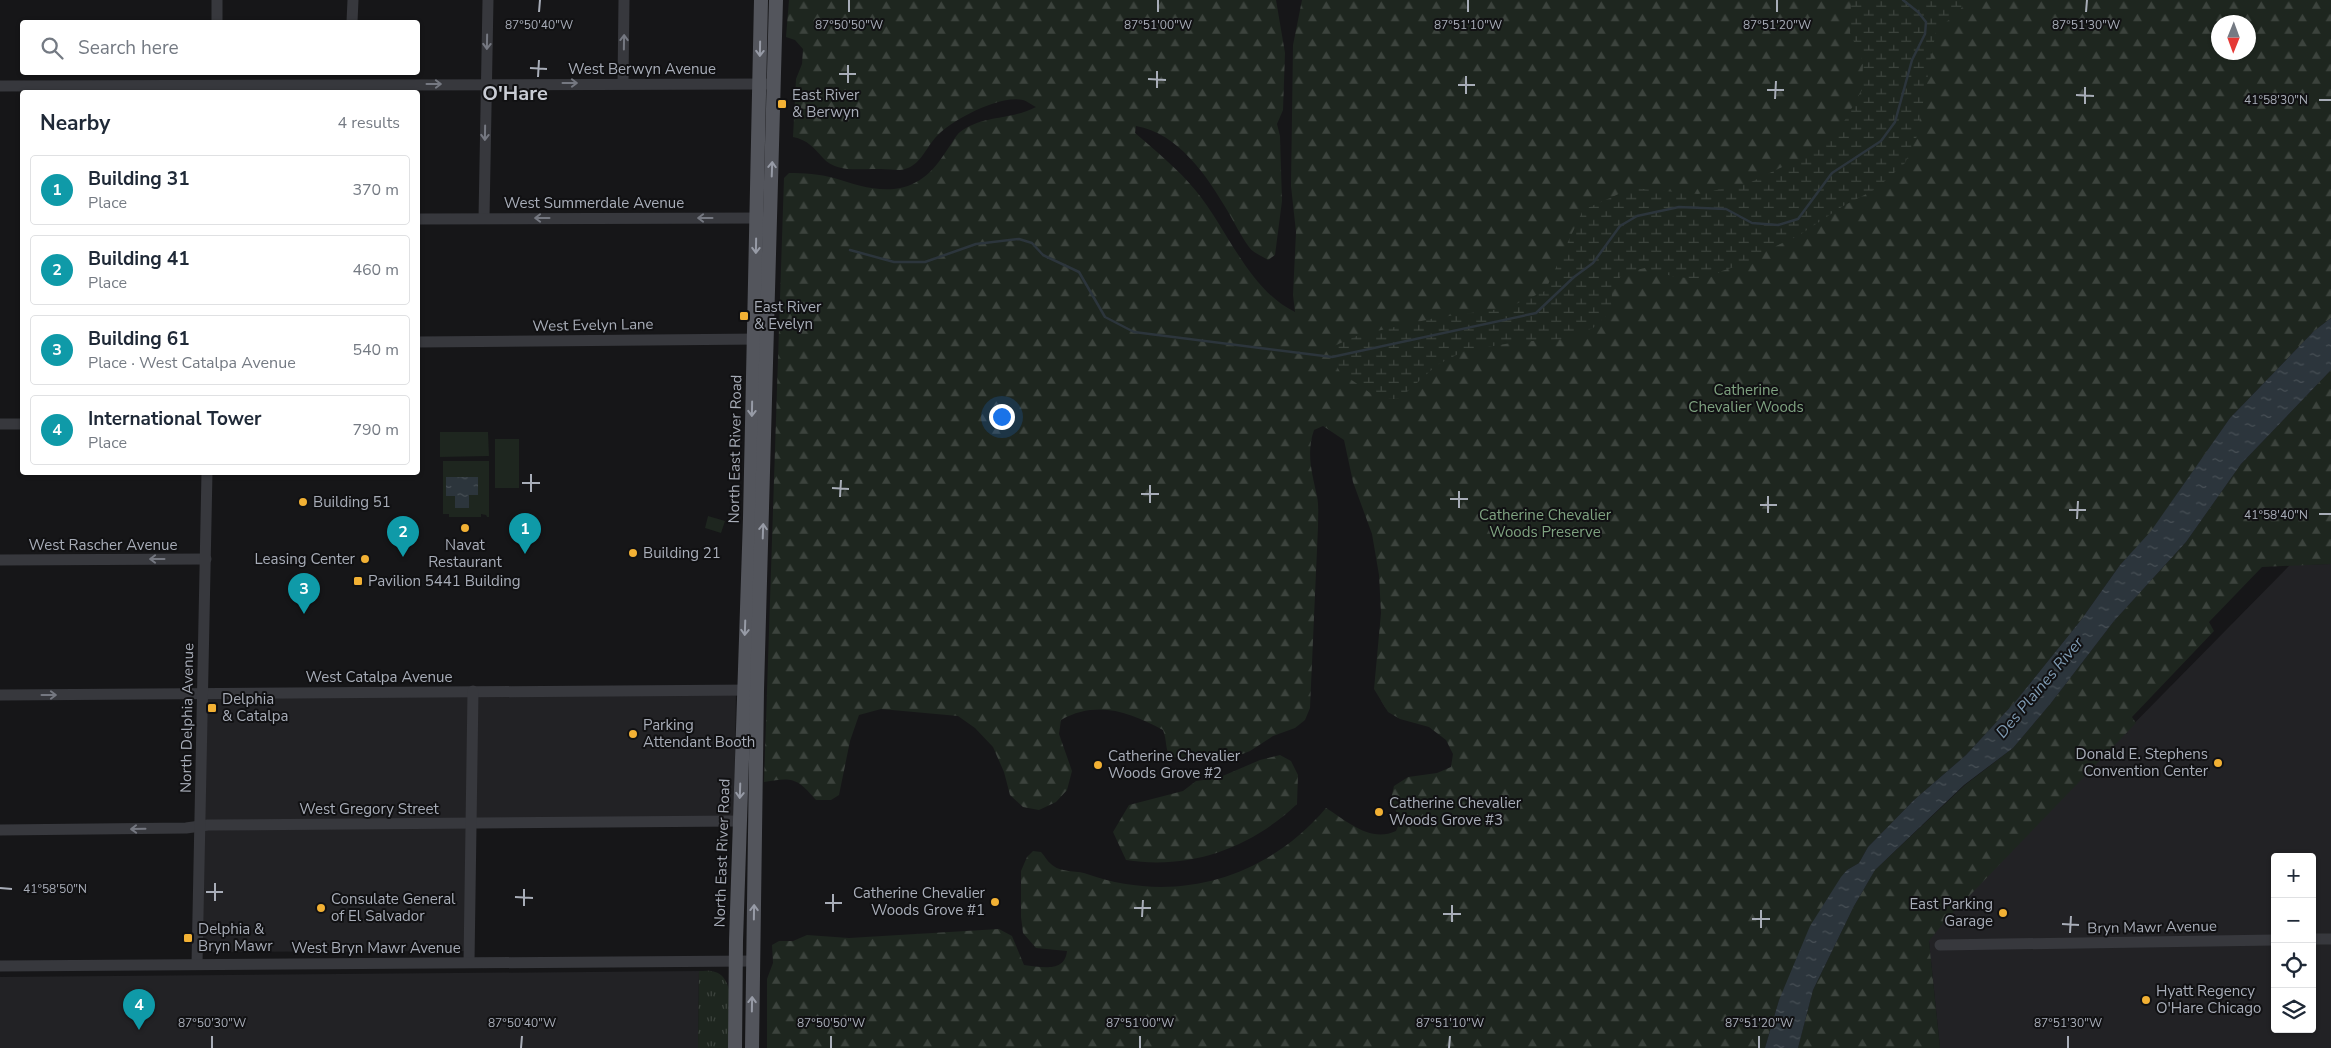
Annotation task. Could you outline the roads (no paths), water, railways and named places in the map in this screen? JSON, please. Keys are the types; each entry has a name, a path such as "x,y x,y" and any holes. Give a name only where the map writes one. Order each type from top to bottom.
{"main road":[{"name":"North East River Road","path":"735,1048 739,821 754,339 761,0"},
{"name":"North East River Road","path":"752,1048 757,690 776,0"}],"street":[{"path":"217,0 217,20"},
{"path":"352,0 352,20"},
{"path":"484,218 488,0"},
{"path":"624,0 624,83"},
{"name":"West Berwyn Avenue","path":"0,86 215,84 352,78 486,84 774,85"},
{"name":"West Summerdale Avenue","path":"420,219 771,218"},
{"name":"West Evelyn Lane","path":"420,342 768,339"},
{"path":"0,424 20,424"},
{"name":"North Delphia Avenue","path":"196,964 207,475"},
{"name":"West Rascher Avenue","path":"0,560 206,559"},
{"name":"West Catalpa Avenue","path":"0,695 757,690"},
{"path":"469,962 473,692"},
{"name":"West Gregory Street","path":"0,830 186,828 200,826 739,821"},
{"path":"2316,939 2331,939"},
{"name":"Bryn Mawr Avenue","path":"1940,945 2271,940"},
{"name":"West Bryn Mawr Avenue","path":"0,966 753,961"}],"water":[{"name":"Des Plaines River","path":"2331,318 2331,370 2241,464 2186,542 2114,621 2051,703 2013,748 1964,785 1875,870 1854,906 1813,990 1798,1048 1765,1048 1779,1000 1810,926 1841,877 1847,870 1859,863 1868,847 1914,800 1966,755 2015,702 2081,620 2120,565 2151,531 2230,418 2314,331"},
{"path":"446,477 478,477 478,495 469,495 469,508 455,508 455,496 446,496"}],"waterway":[{"path":"850,250 894,262 925,262 976,244 1019,239 1032,243 1043,255 1079,272 1105,317 1134,332 1332,357 1536,313 1574,277 1593,263 1620,226 1637,216 1679,207 1726,209 1752,223 1778,225 1798,219 1832,173 1881,141 1895,122 1912,60 1925,34 1926,22 1918,12 1903,0"}],"place":[{"name":"East River & Berwyn","path":"782,104"},
{"name":"East River & Evelyn","path":"744,316"},
{"name":"Building 51","path":"303,502"},
{"name":"Navat Restaurant","path":"465,528"},
{"name":"Building 21","path":"633,553"},
{"name":"Building 31","path":"525,554"},
{"name":"Building 41","path":"403,557"},
{"name":"Leasing Center","path":"365,559"},
{"name":"Pavilion 5441 Building","path":"358,581"},
{"name":"Building 61","path":"304,614"},
{"name":"Delphia & Catalpa","path":"212,708"},
{"name":"Parking Attendant Booth","path":"633,734"},
{"name":"Donald E. Stephens Convention Center","path":"2218,763"},
{"name":"Catherine Chevalier Woods Grove #2","path":"1098,765"},
{"name":"Catherine Chevalier Woods Grove #3","path":"1379,812"},
{"name":"Catherine Chevalier Woods Grove #1","path":"995,902"},
{"name":"Consulate General of El Salvador","path":"321,908"},
{"name":"East Parking Garage","path":"2003,913"},
{"name":"Delphia & Bryn Mawr","path":"188,938"},
{"name":"Hyatt Regency O'Hare Chicago","path":"2146,1000"},
{"name":"International Tower","path":"139,1030"}],"district":[{"name":"O'Hare","path":"515,93"}],"park label":[{"name":"Catherine Chevalier Woods","path":"1746,398"},
{"name":"Catherine Chevalier Woods Preserve","path":"1545,524"}]}
